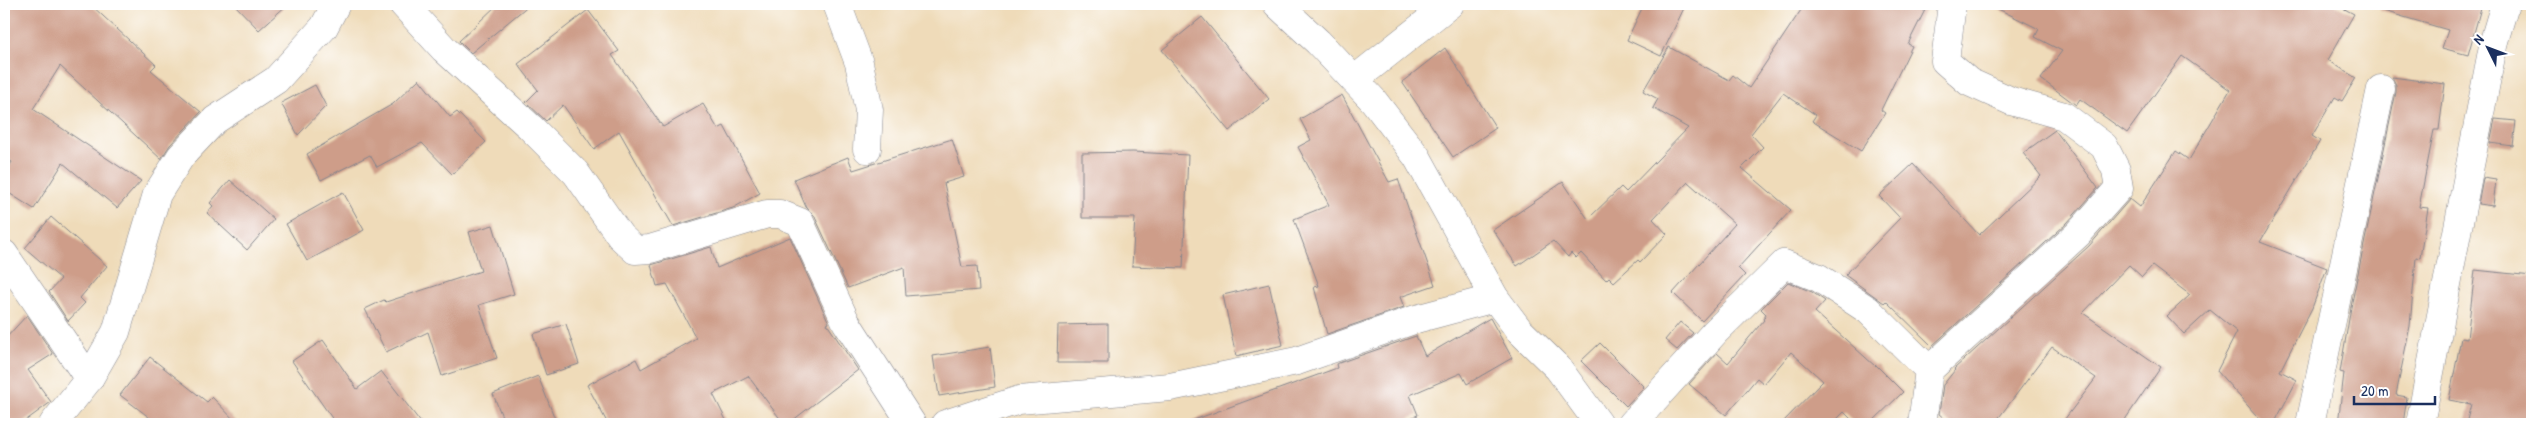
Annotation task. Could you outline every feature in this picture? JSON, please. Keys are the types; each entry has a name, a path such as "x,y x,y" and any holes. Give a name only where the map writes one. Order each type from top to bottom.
{"street":[{"path":"53,424 89,379 116,332 157,194 181,156 215,120 276,80 324,27 336,4"},
{"path":"403,4 444,49 530,127 576,173 620,236 635,250 650,249 767,214 780,214 800,222 846,322 912,424"},
{"path":"837,4 859,63 869,110 867,148"},
{"path":"1277,4 1318,42 1373,100 1417,157 1495,298 1519,330 1558,368 1588,406 1599,424"},
{"path":"1354,80 1450,4"},
{"path":"1922,424 1929,370 2078,234 2119,188 2116,170 2104,146 2064,116 2011,101 1969,82 1945,61 1952,4"},
{"path":"2420,424 2494,40 2505,4"},
{"path":"2310,424 2381,89"},
{"path":"4,254 89,379"},
{"path":"1632,424 1715,332 1784,264 1819,278 1868,310 1929,370"},
{"path":"945,424 1019,400 1170,387 1297,361 1416,319 1495,298"}],"building":[{"path":"4,4 90,4 156,65 151,70 201,112 170,145 161,159 60,66 33,109 141,181 117,208 63,163 34,209 4,190 4,175 12,162 4,156"},
{"path":"234,4 288,4 259,30"},
{"path":"498,4 530,4 471,53 459,41"},
{"path":"1644,4 1686,4 1661,56 1627,40"},
{"path":"1805,4 1928,4 1908,44 1912,46 1881,110 1885,113 1861,151 1812,121 1816,115 1783,93 1751,134 1763,147 1742,168 1791,210 1738,268 1745,275 1702,321 1673,293 1735,224 1688,182 1653,219 1667,234 1640,262 1638,260 1614,282 1609,277 1606,280 1581,253 1576,258 1571,253 1568,257 1553,241 1517,266 1493,230 1563,182 1588,219 1621,187 1626,192 1688,128 1653,108 1658,99 1643,91 1669,47 1729,80 1733,75 1749,88"},
{"path":"1988,4 2335,4 2354,14 2328,60 2356,78 2342,101 2335,97 2312,136 2320,141 2260,242 2327,268 2312,308 2280,371 2297,380 2274,424 2264,424 2217,371 2237,332 2210,310 2184,334 2167,316 2190,295 2152,266 2142,277 2129,265 2083,313 2161,367 2122,424 2061,424 2096,378 2052,347 1994,424 1951,424 1939,414 1943,385 1954,369 2089,246 2130,199 2140,207 2176,151 2189,160 2230,90 2182,56 2127,133 2080,99 2076,105 2041,79 2062,51 2035,37 2039,29"},
{"path":"2381,4 2482,4 2468,55 2442,48 2448,30 2380,10"},
{"path":"588,10 619,51 612,55 663,127 703,104 718,129 724,126 760,193 733,208 673,226 619,131 594,149 563,105 546,121 526,102 538,90 518,64"},
{"path":"1202,17 1269,99 1229,131 1162,50"},
{"path":"1445,48 1496,128 1453,157 1402,82"},
{"path":"2392,77 2445,84 2439,130 2434,130 2419,207 2428,208 2420,258 2416,257 2410,326 2396,395 2407,397 2403,424 2338,424 2344,373 2340,372 2351,307 2396,92 2396,85"},
{"path":"419,79 450,117 457,112 486,142 452,174 422,143 377,167 370,155 321,180 307,154 393,104"},
{"path":"315,85 326,106 298,135 281,103"},
{"path":"1342,95 1389,182 1398,179 1435,285 1400,297 1404,307 1327,334 1314,287 1319,286 1294,219 1329,205 1298,147 1311,140 1300,119"},
{"path":"2495,119 2516,121 2513,146 2490,143"},
{"path":"2055,130 2098,188 2067,223 1932,346 1886,301 1884,303 1845,275 1900,218 1879,196 1913,164 1979,235 2041,176 2023,153"},
{"path":"952,139 964,177 944,183 962,267 977,266 979,290 906,296 904,267 848,288 814,215 806,207 794,179 848,157 853,170"},
{"path":"1133,152 1188,155 1183,268 1132,266 1135,218 1082,218 1082,153"},
{"path":"2483,178 2496,180 2493,206 2478,204"},
{"path":"230,180 274,219 247,250 207,213 213,206 210,203"},
{"path":"343,192 364,230 307,261 286,224"},
{"path":"51,217 107,266 80,298 85,303 68,321 49,292 61,279 25,248"},
{"path":"493,225 514,294 479,305 497,358 442,376 428,332 386,352 365,309 384,300 386,302 481,271 469,232"},
{"path":"790,237 829,323 827,324 858,370 788,424 784,424 748,376 713,394 728,424 608,424 587,385 636,359 641,369 696,338 667,284 657,286 651,265 711,247 717,268"},
{"path":"2475,270 2532,276 2532,424 2466,424 2471,404 2449,400 2461,338 2467,339"},
{"path":"1788,282 1812,292 1825,301 1815,312 1876,365 1903,392 1870,424 1856,424 1844,412 1832,424 1781,424 1823,381 1791,352 1764,384 1757,378 1726,415 1689,384 1717,353 1728,363 1764,320 1766,314 1761,309"},
{"path":"1269,284 1283,345 1236,356 1223,295"},
{"path":"27,315 53,354 28,370 51,402 21,424 4,424 4,337 5,339"},
{"path":"1490,318 1512,358 1467,384 1461,373 1410,395 1418,415 1395,424 1192,424 1191,421 1337,368 1336,364 1416,336 1425,356"},
{"path":"1680,322 1693,333 1677,350 1665,340"},
{"path":"566,324 579,364 546,375 533,334"},
{"path":"1108,324 1108,363 1057,363 1058,325"},
{"path":"323,340 357,389 381,371 422,424 336,424 292,361"},
{"path":"1600,343 1644,387 1626,406 1581,361"},
{"path":"990,347 995,387 939,396 933,356"},
{"path":"150,357 207,402 212,397 238,424 158,424 120,395"},
{"path":"538,376 557,424 505,424 493,394"}]}
